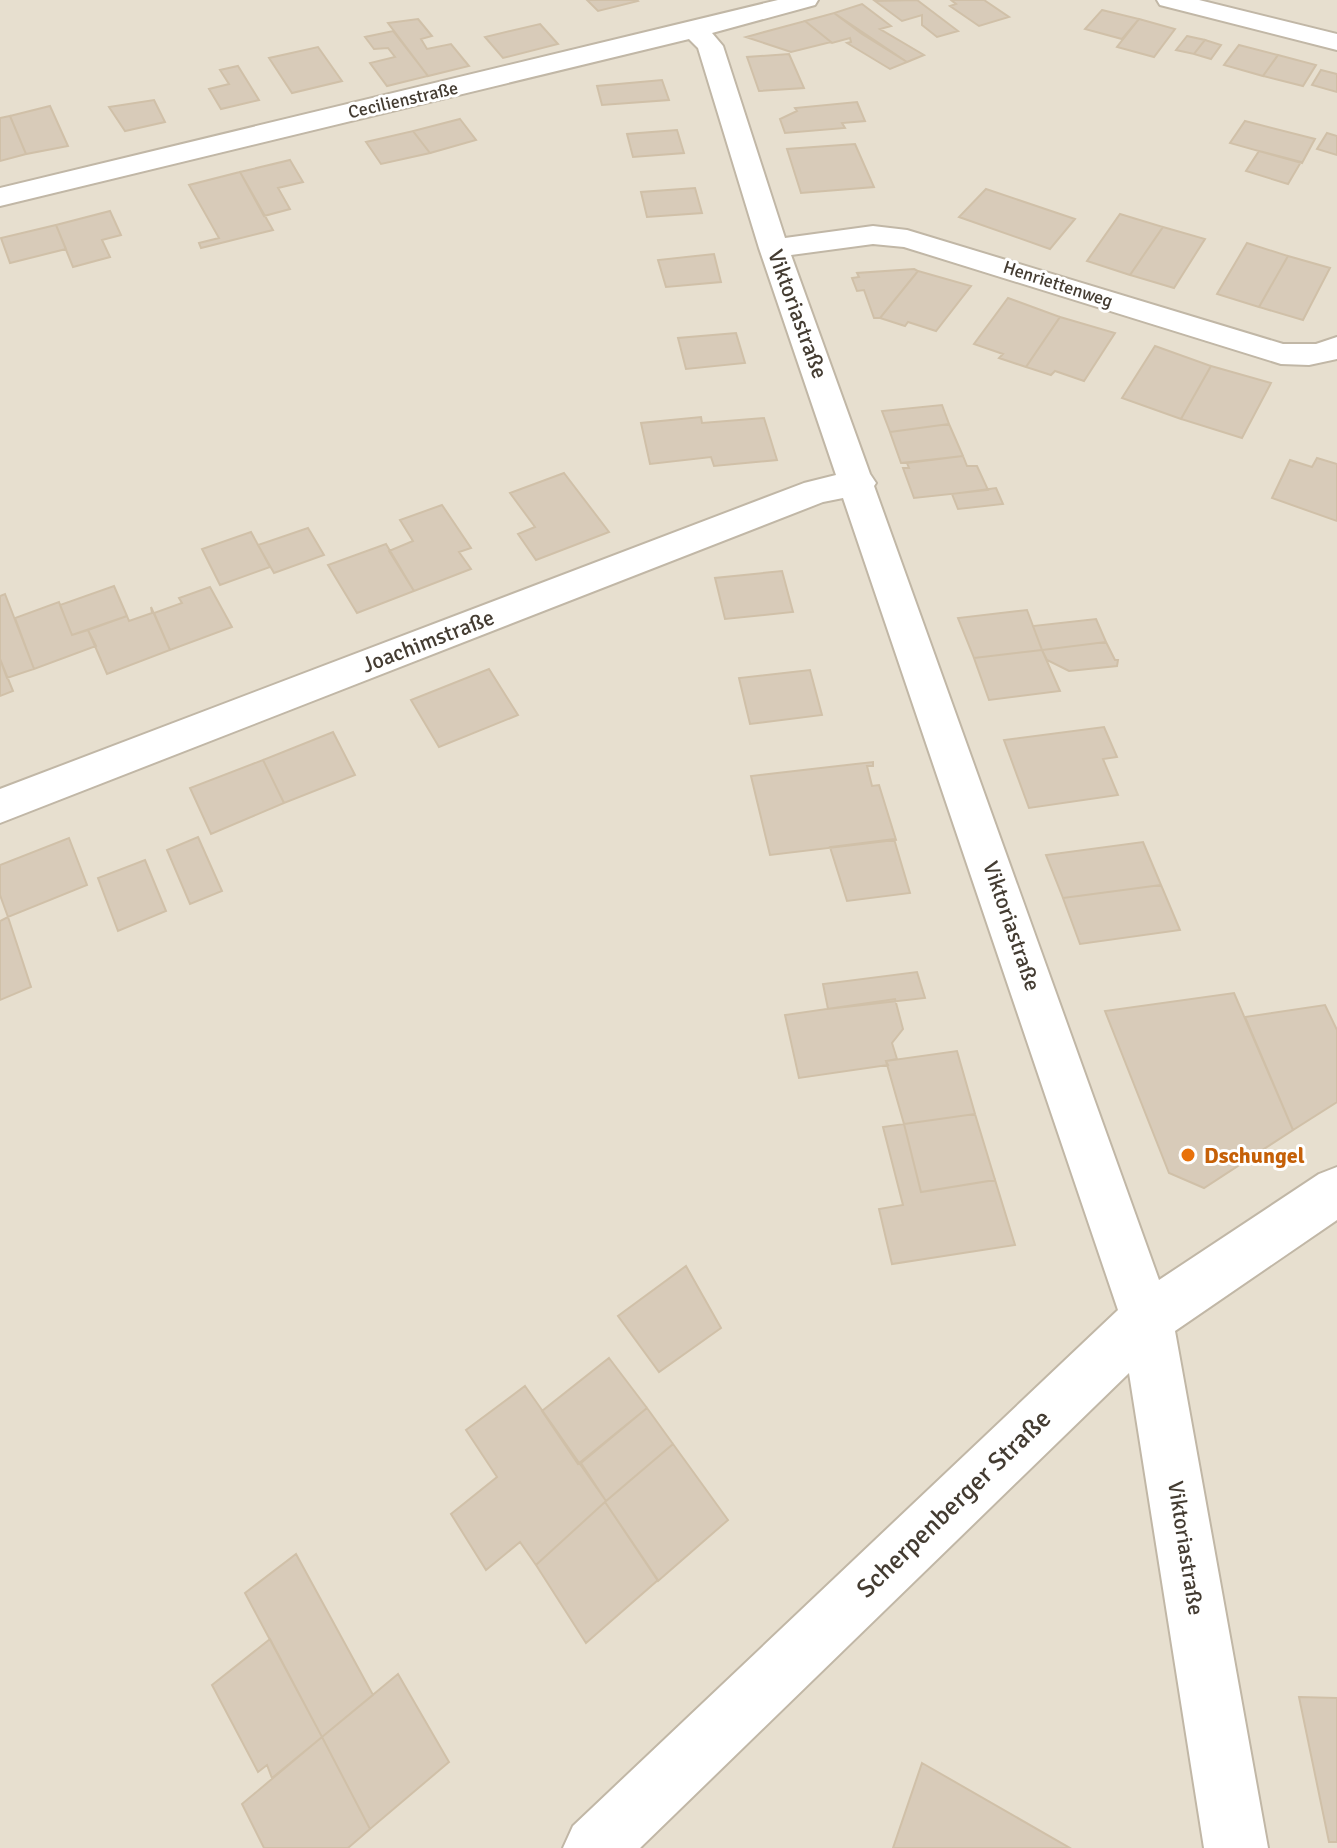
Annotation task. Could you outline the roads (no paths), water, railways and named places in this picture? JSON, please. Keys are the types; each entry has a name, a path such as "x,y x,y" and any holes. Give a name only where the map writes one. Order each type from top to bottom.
{"street":[{"name":"Cecilienstraße","path":"0,197 695,30 806,0"},
{"path":"1169,0 1337,42"},
{"name":"Viktoriastraße","path":"695,30 710,46 774,248 859,483 1147,1319 1236,1848"},
{"name":"Henriettenweg","path":"774,248 873,235 907,239 1281,354 1323,354 1337,347"},
{"name":"Joachimstraße","path":"0,806 816,491 859,483"},
{"name":"Scherpenberger Straße","path":"595,1848 1147,1319 1337,1191"}],"place":[{"name":"Dschungel","path":"1188,1155"}]}
